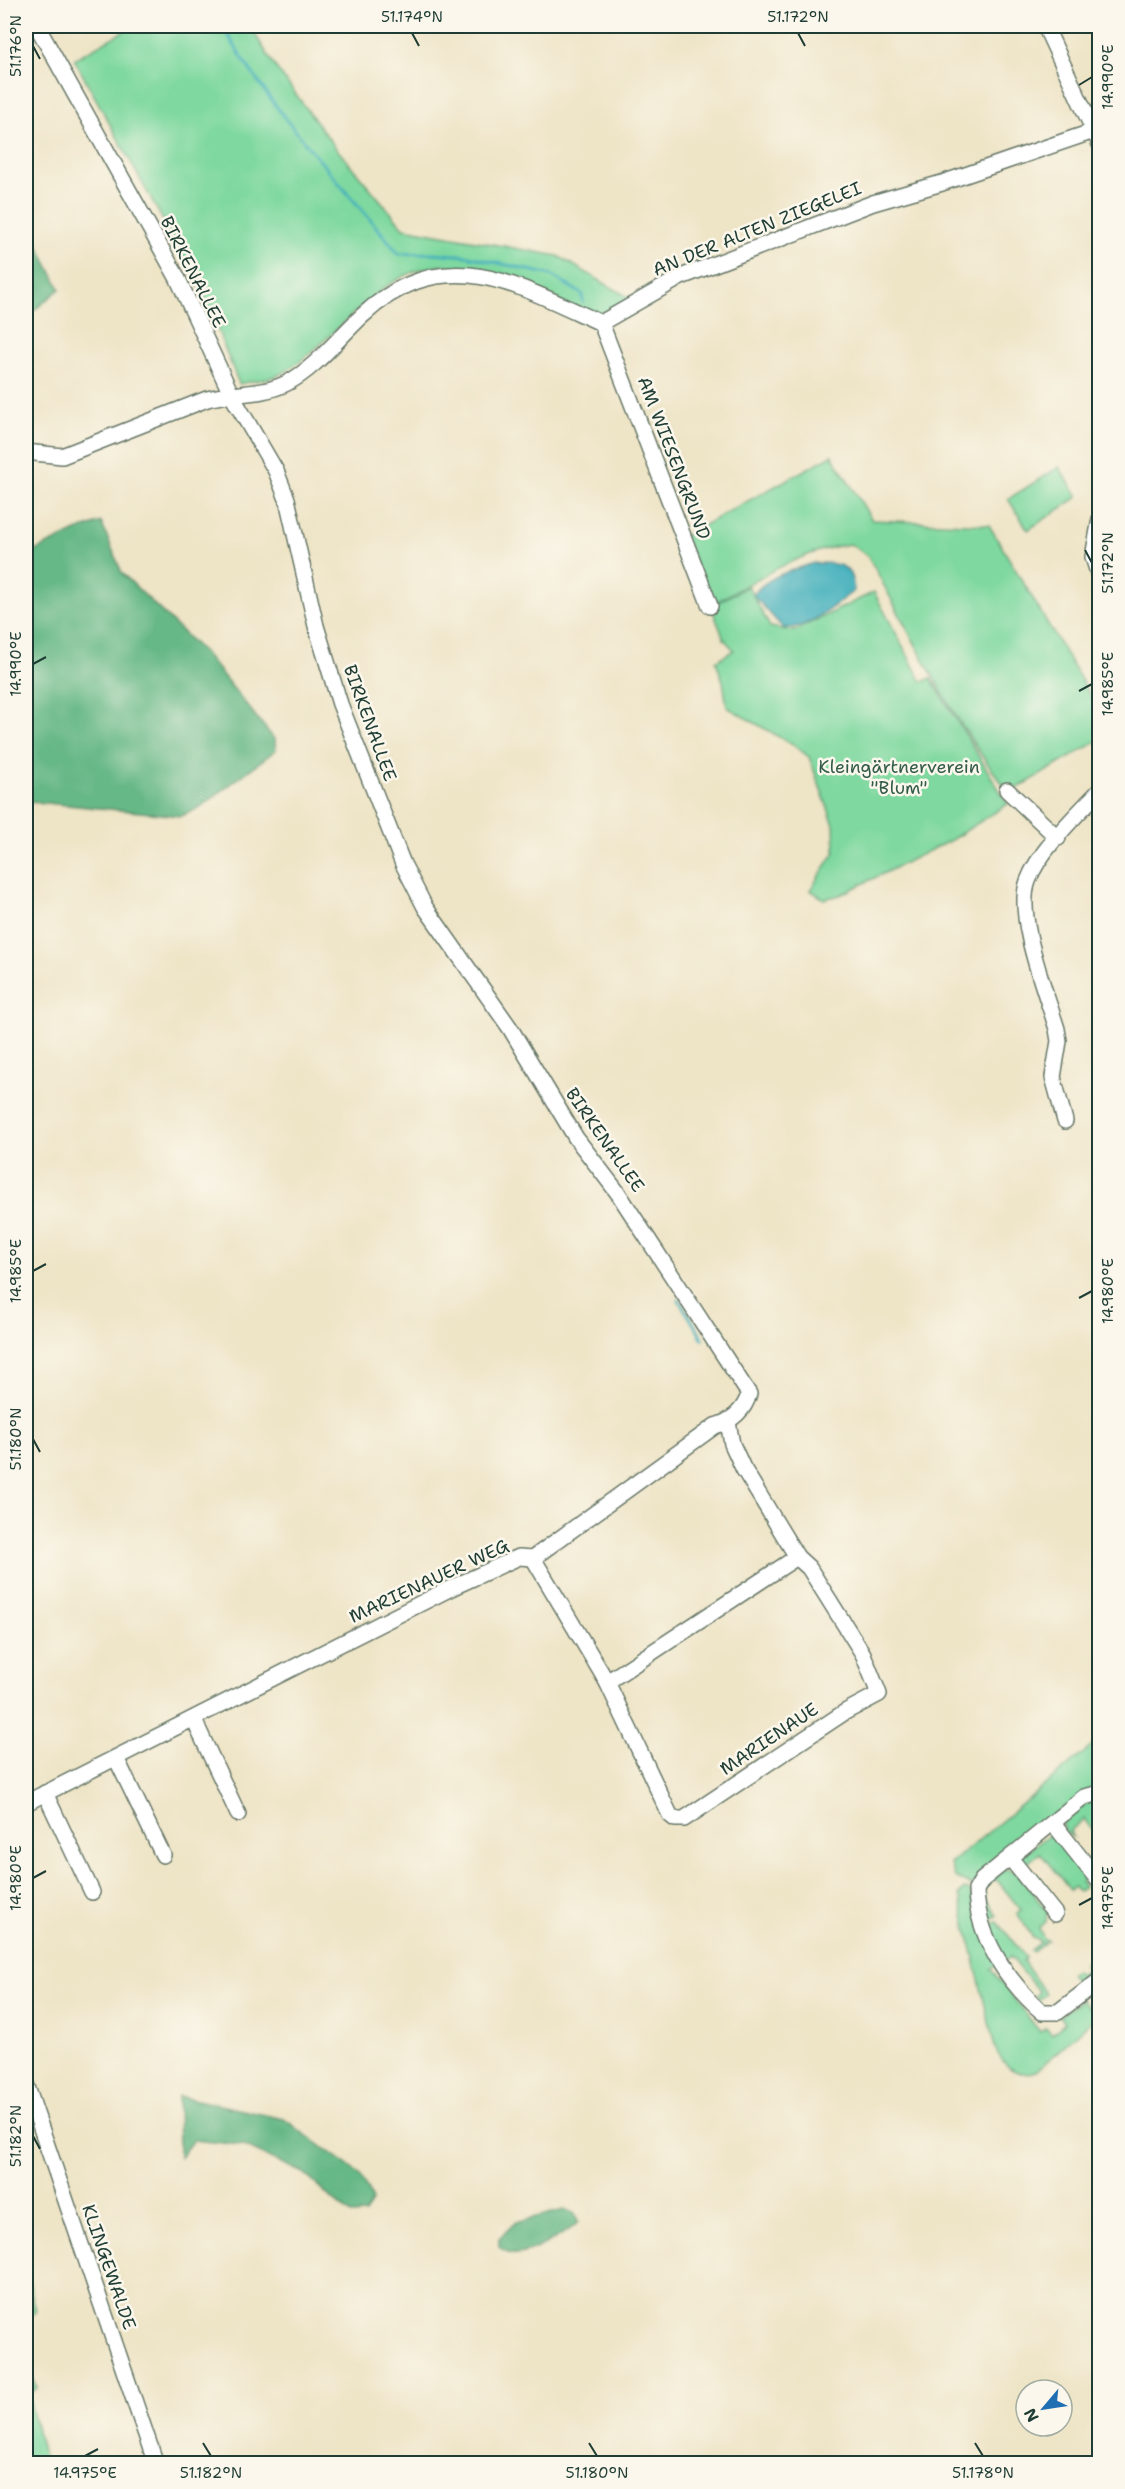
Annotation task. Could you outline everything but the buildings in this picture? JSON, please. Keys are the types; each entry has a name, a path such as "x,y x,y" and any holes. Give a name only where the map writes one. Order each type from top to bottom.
{"street":[{"name":"BIRKENALLEE","path":"37,26 177,277 232,396 273,464 287,499 316,626 340,704 407,873 425,907 510,1028 576,1138 618,1193 748,1394"},
{"path":"1045,26 1097,135"},
{"name":"AN DER ALTEN ZIEGELEI","path":"601,323 681,277 873,203 1097,135"},
{"path":"26,452 62,456 207,399 222,395 259,393 288,382 308,368 381,300 400,287 431,275 467,274 523,288 601,323"},
{"name":"AM WIESENGRUND","path":"601,323 710,606"},
{"path":"1100,519 1093,557 1100,579"},
{"path":"1007,790 1058,838"},
{"path":"1065,1121 1053,1077 1059,1041 1057,1029 1023,907 1028,880 1058,838 1100,790"},
{"name":"MARIENAUER WEG","path":"26,1803 451,1588 519,1557 533,1558 715,1426 728,1422 746,1405 748,1394"},
{"name":"MARIENAUE","path":"533,1558 607,1682 670,1815 680,1820 845,1712 879,1694 863,1654 809,1568 797,1557 743,1468 732,1444 728,1422"},
{"path":"607,1682 797,1557"},
{"path":"194,1720 238,1814"},
{"path":"116,1758 163,1855"},
{"path":"45,1793 92,1892"},
{"path":"1100,1793 1084,1797 1011,1859 982,1880 976,1890 984,1930 998,1960 1032,2003 1042,2012 1050,2013 1064,2008 1100,1980"},
{"path":"1053,1823 1098,1880"},
{"path":"1011,1859 1055,1914"},
{"name":"KLINGEWALDE","path":"26,2084 156,2463"}],"green space":[{"path":"133,26 250,26 274,65 335,147 404,228 558,256 633,300 600,314 581,311 466,269 446,266 422,269 399,279 378,293 299,362 279,375 239,384 203,293 74,59"},
{"path":"26,221 60,289 26,317"},
{"name":"Kleingärtnerverein \"Blum\"","path":"832,455 872,520 989,525 1099,710 1099,740 1010,793 989,766 951,708 868,556 850,544 795,560 711,605 684,536"},
{"path":"1059,467 1078,497 1028,530 1008,499"},
{"path":"101,522 122,573 207,656 275,740 276,750 199,808 181,816 26,801 26,555 76,531"},
{"name":"Kleingärtnerverein \"Blum\"","path":"748,586 770,627 794,631 874,592 922,682 931,678 1008,804 951,840 840,895 824,899 810,890 835,852 834,825 809,757 793,745 727,707 723,681 716,661 734,650 724,639 711,606"},
{"path":"1099,1740 1099,1788 971,1886 955,1877 950,1864"},
{"path":"1099,1797 1099,1839 1084,1819 1070,1831 1072,1837 1064,1831 1063,1822 1070,1813"},
{"path":"1051,1834 1056,1835 1087,1876 1081,1882 1084,1887 1078,1892 1074,1887 1070,1890 1040,1853 1026,1864 1029,1869 1027,1871 1022,1867 1020,1856"},
{"path":"1006,1869 1018,1872 1047,1912 1046,1922 1039,1928 1044,1939 1048,1940 1033,1952 1031,1950 1041,1942 1033,1938 1017,1913 1021,1910 996,1879 982,1890 986,1895 984,1897 997,1915 987,1923 980,1887"},
{"path":"964,1889 969,1890 997,1964 991,1969 1040,2032 1046,2028 1052,2034 1065,2023 1060,2016 1082,1999 1089,2008 1099,2000 1099,2014 1036,2071 1016,2072 1006,2065 995,2048 959,1895"},
{"path":"997,1921 1026,1958 1023,1961 1046,1994 1038,2000 1035,1996 1039,1992 1011,1957 1006,1960 988,1929"},
{"path":"1098,1953 1099,1976 1080,1987 1070,1974 1076,1970 1079,1974 1087,1968 1084,1964"},
{"path":"178,2096 284,2119 358,2173 373,2200 365,2214 351,2215 303,2173 242,2145 193,2140 179,2158"},
{"path":"564,2210 574,2213 578,2222 558,2237 524,2253 509,2253 499,2247 499,2238 516,2222"},
{"path":"26,2271 36,2311 26,2320"},
{"path":"26,2361 37,2388 28,2395 45,2463 26,2463"}],"water":[{"path":"814,563 843,566 850,575 854,591 812,621 793,628 783,628 753,595 773,578"}],"waterway":[{"path":"223,26 241,57 283,115 399,254 433,253 468,256 551,275 582,294 583,302"},
{"path":"679,1300 703,1339"}]}
